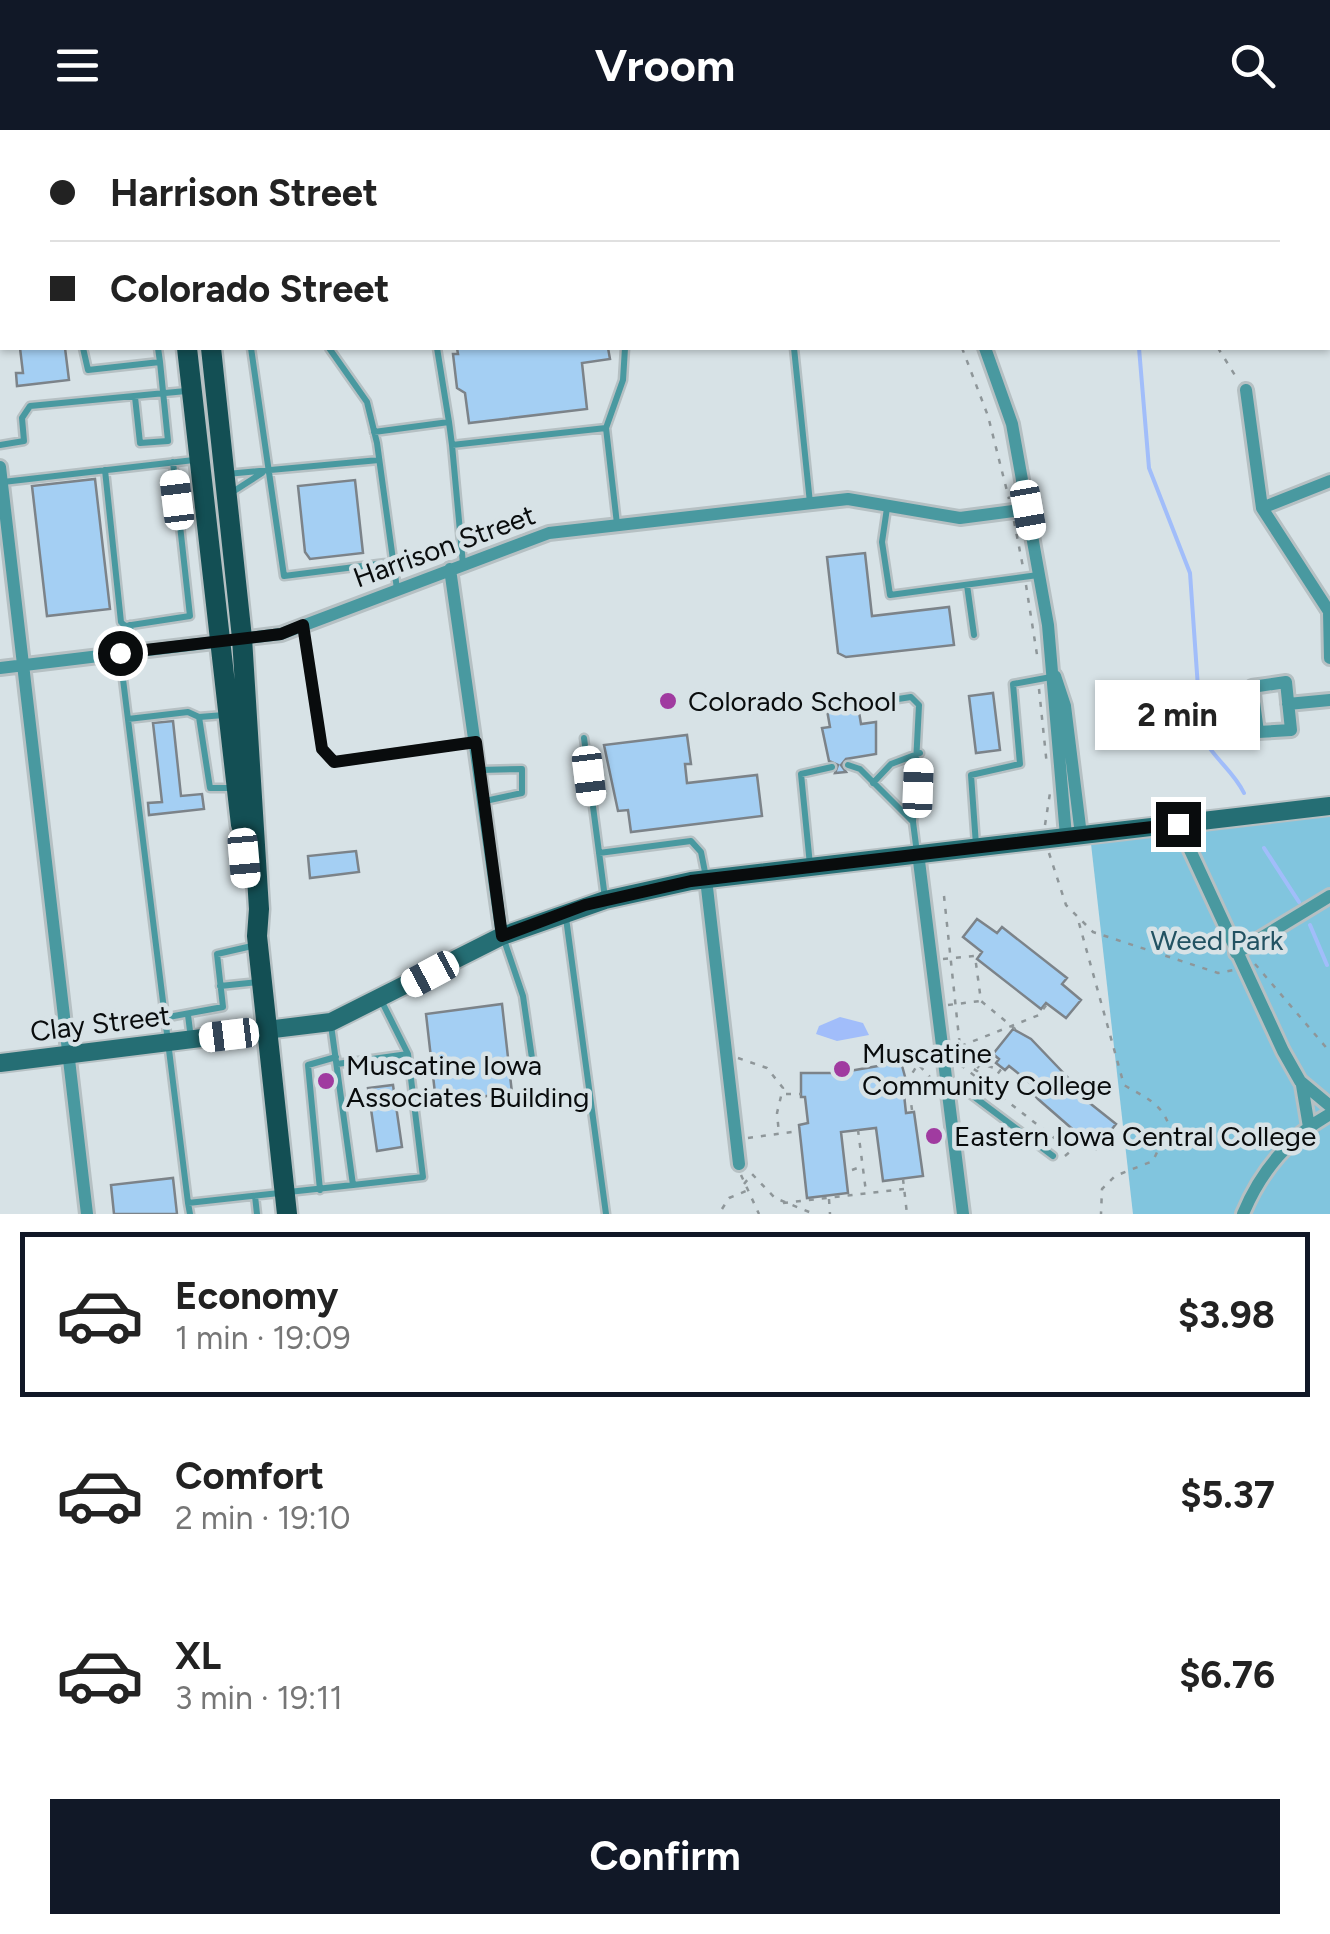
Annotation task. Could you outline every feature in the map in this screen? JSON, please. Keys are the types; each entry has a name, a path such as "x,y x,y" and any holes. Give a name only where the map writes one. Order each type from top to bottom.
{"main road":[{"path":"187,350 200,459 232,640 230,714 245,787"},
{"path":"210,350 227,485 232,640 286,1204"}],"street":[{"path":"985,350 1012,424 1055,676 1066,706 1074,836"},
{"path":"1246,390 1262,508 1310,577 1329,613 1330,658"},
{"path":"1,474 88,1214"},
{"path":"1262,508 1330,481"},
{"name":"Harrison Street","path":"0,668 281,634 550,534 848,499 960,518 1028,510"},
{"path":"457,566 502,936"},
{"path":"1286,682 1288,704 1291,730 1258,732 1252,687 1286,682"},
{"path":"1288,704 1330,700"},
{"name":"Clay Street","path":"0,1063 331,1022 382,1000 502,936 566,911 706,879 1330,806"},
{"path":"1178,824 1300,1081 1309,1127"},
{"path":"918,853 963,1214"},
{"path":"706,879 739,1164"},
{"path":"1239,959 1330,896"},
{"path":"1300,1081 1330,1106"},
{"path":"1242,1214 1272,1164 1309,1127 1330,1114"}],"lane":[{"path":"83,350 88,370 160,362"},
{"path":"135,397 142,444 168,442 158,350"},
{"path":"252,350 266,471 285,577 394,562"},
{"path":"330,350 367,402 380,460 397,589"},
{"path":"437,350 452,445 457,566"},
{"path":"617,526 606,428 623,380 625,350"},
{"path":"794,350 810,503"},
{"path":"0,445 24,441 22,418 30,406 192,390"},
{"path":"374,432 449,422"},
{"path":"452,445 606,428"},
{"path":"1,474 105,470 200,459"},
{"path":"227,485 266,471 380,460"},
{"path":"105,470 121,622 130,625 190,614 172,462"},
{"path":"227,485 266,471"},
{"path":"887,506 882,542 890,595 1039,574"},
{"path":"967,584 974,635"},
{"path":"130,625 128,719 190,1214"},
{"path":"303,625 322,749 334,762 476,742"},
{"path":"976,846 970,775 1020,764 1013,684 1055,676"},
{"path":"865,704 916,698 920,752 913,822 918,853"},
{"path":"128,719 188,712 199,717 230,714"},
{"path":"199,717 210,788 245,787"},
{"path":"584,738 605,900"},
{"path":"873,783 891,764 920,752"},
{"path":"848,765 913,822"},
{"path":"810,866 801,774 832,767"},
{"path":"480,770 522,769 522,793 484,802"},
{"path":"599,853 691,842 701,852 706,879"},
{"path":"566,911 606,1214"},
{"path":"502,936 519,980 534,1072"},
{"path":"163,1018 223,1007 217,954 258,940"},
{"path":"220,986 262,982"},
{"path":"188,1203 256,1196 286,1204 320,1190 423,1177 408,1054 382,1000"},
{"path":"188,1015 191,1040"},
{"path":"331,1022 353,1185"},
{"path":"320,1190 308,1066 408,1054"},
{"path":"945,1083 965,1090 1053,1156"},
{"path":"256,1196 257,1214"}],"path":[{"path":"1219,350 1246,390"},
{"path":"1049,856 1066,905 1093,932 1218,973 1239,959 1260,966 1306,1029 1330,1052"},
{"path":"944,896 962,1062 1071,1150 1064,1159 1053,1156"},
{"path":"1078,921 1124,1085 1154,1101 1165,1112 1169,1126 1153,1161 1115,1176 1102,1189 1101,1214"},
{"path":"931,960 975,956 981,1001 1020,1034"},
{"path":"936,1006 981,1001"},
{"path":"960,1046 1039,1015 1048,1004"},
{"path":"727,1059 754,1061 767,1068 784,1094"},
{"path":"962,1062 984,1075 982,1082"},
{"path":"912,1110 907,1080 918,1064 930,1078"},
{"path":"976,1069 981,1064 1002,1069 978,1099"},
{"path":"907,1080 930,1078 945,1083"},
{"path":"784,1094 801,1094"},
{"path":"779,1134 777,1113 784,1094"},
{"path":"858,1130 866,1193"},
{"path":"736,1139 799,1131"},
{"path":"850,1145 860,1144"},
{"path":"850,1159 862,1157"},
{"path":"739,1164 759,1214"},
{"path":"852,1170 863,1166"},
{"path":"744,1184 752,1174 783,1203 814,1214"},
{"path":"903,1178 907,1214"},
{"path":"783,1203 904,1188"},
{"path":"722,1209 729,1198 747,1190"},
{"path":"828,1197 830,1214"}],"green space":[{"name":"Weed Park","path":"1330,806 1330,1214 1133,1214 1090,835"}],"shaded area":[{"path":"840,1017 863,1023 869,1035 837,1041 816,1034 819,1026"}],"building":[{"path":"20,350 65,350 69,380 17,386 16,373 23,373"},
{"path":"457,350 608,350 610,359 582,363 587,409 469,423 465,393 457,388 453,354 458,354"},
{"path":"95,479 110,609 47,616 32,486"},
{"path":"355,480 363,553 310,559 305,552 298,486"},
{"path":"865,553 872,616 949,607 954,645 846,657 838,653 827,557"},
{"path":"993,693 1000,750 976,753 969,696"},
{"path":"858,706 861,724 876,722 876,754 846,759 841,765 846,772 835,773 838,765 829,761 822,728 830,727 827,710"},
{"path":"173,721 181,796 202,794 204,809 149,815 148,803 162,802 153,723"},
{"path":"687,735 691,764 685,764 687,783 757,775 762,816 631,832 628,810 618,811 604,745"},
{"path":"356,851 359,872 310,878 308,856"},
{"path":"977,919 997,933 1002,927 1067,978 1062,984 1081,1000 1066,1018 1046,1003 1041,1009 977,959 982,952 963,937"},
{"path":"502,1004 512,1093 436,1102 426,1014"},
{"path":"1013,1029 1031,1039 1075,1085 1072,1089 1116,1124 1096,1149 1089,1143 1084,1148 1073,1139 1077,1133 1038,1099 1031,1091 1034,1086 1009,1066 1005,1070 996,1063 999,1059 993,1054"},
{"path":"901,1062 907,1084 903,1085 906,1113 914,1112 923,1176 883,1181 876,1128 841,1132 848,1193 807,1198 799,1125 808,1123 805,1097 801,1097 801,1073 838,1073"},
{"path":"393,1085 402,1147 377,1151 368,1088"},
{"path":"173,1178 177,1214 114,1214 111,1185"}],"waterway":[{"path":"1139,350 1149,468 1190,573 1201,731 1244,793"},
{"path":"1264,848 1299,902"},
{"path":"1310,925 1327,965"}],"place":[{"name":"Colorado School","path":"668,701"},
{"name":"Muscatine Community College","path":"842,1069"},
{"name":"Muscatine Iowa Associates Building","path":"326,1081"},
{"name":"Eastern Iowa Central College","path":"934,1136"}],"route":[{"path":"120,653 281,634 303,625 322,749 334,762 476,742 502,936 585,905 691,881 1178,824"}]}
